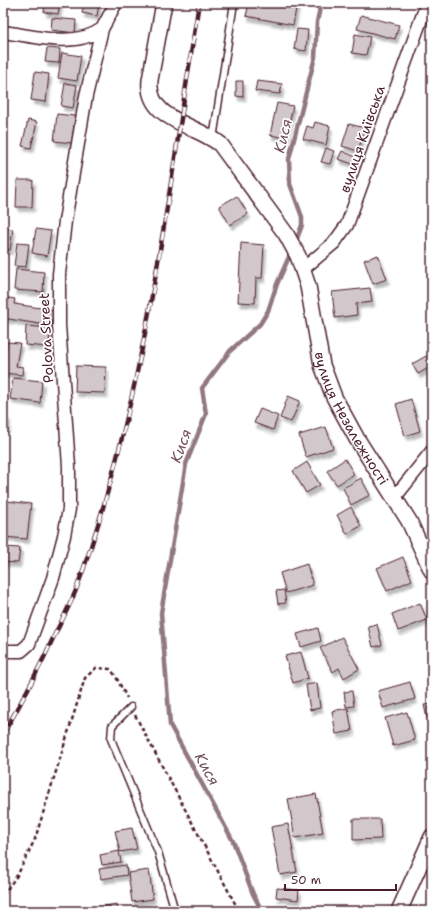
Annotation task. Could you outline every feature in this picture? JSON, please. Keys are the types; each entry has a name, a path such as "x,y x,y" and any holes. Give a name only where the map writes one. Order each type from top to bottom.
{"street":[{"name":"Polova Street","path":"3,651 21,651 29,644 53,578 67,522 69,466 59,325 59,274 65,221 86,96 102,29 116,3"},
{"path":"164,3 150,80 150,96 155,106 164,113 214,139"},
{"name":"вулиця Київська","path":"300,262 334,244 347,225 427,3"},
{"path":"3,32 65,40 79,40 92,36 102,29"},
{"name":"вулиця Незалежності","path":"214,139 220,144 286,234 300,262 319,352 327,382 342,414 395,497 420,542 432,571"},
{"path":"395,497 432,451"},
{"path":"399,911 432,837"}],"lane":[{"path":"214,139 234,3"},
{"path":"131,707 112,726 111,739 158,852 175,911"}],"path":[{"path":"3,895 18,874 35,839 85,678 96,668 110,669 117,679 239,911"}],"building":[{"path":"45,3 60,3 58,14 44,12"},
{"path":"84,3 99,3 97,16 82,13"},
{"path":"249,3 297,3 293,25 246,16"},
{"path":"361,15 399,25 395,39 357,29"},
{"path":"52,18 76,20 75,33 51,30"},
{"path":"297,29 308,30 306,51 294,49"},
{"path":"355,34 370,37 366,55 352,53"},
{"path":"47,48 60,49 59,63 45,62"},
{"path":"62,53 81,56 77,81 58,78"},
{"path":"35,72 49,74 46,102 31,100"},
{"path":"236,81 243,81 243,97 236,96"},
{"path":"257,81 282,84 280,94 255,91"},
{"path":"65,83 77,85 73,108 61,106"},
{"path":"277,103 293,106 286,138 270,135"},
{"path":"57,114 75,116 72,143 54,141"},
{"path":"28,120 37,122 31,148 22,146"},
{"path":"315,122 330,126 326,145 303,139 307,126 313,128"},
{"path":"349,124 365,128 358,151 342,146"},
{"path":"326,148 334,151 330,164 321,162"},
{"path":"342,151 358,158 356,165 338,159"},
{"path":"17,180 33,180 32,207 16,207"},
{"path":"237,196 248,214 230,225 219,206"},
{"path":"3,228 13,229 10,250 3,249"},
{"path":"36,229 51,231 47,256 32,253"},
{"path":"17,243 29,244 26,267 14,266"},
{"path":"241,243 264,245 262,278 256,278 255,303 238,302"},
{"path":"378,255 387,279 373,284 364,260"},
{"path":"16,269 44,272 43,292 14,290"},
{"path":"370,288 372,302 356,304 357,315 335,318 332,292"},
{"path":"3,297 15,299 14,304 54,310 51,326 3,318"},
{"path":"26,326 50,328 49,347 25,345"},
{"path":"7,342 20,343 16,366 23,367 22,375 3,373"},
{"path":"426,356 432,366 418,374 412,364"},
{"path":"76,366 106,367 105,393 75,392"},
{"path":"13,378 42,381 40,403 10,399"},
{"path":"288,396 300,401 291,422 280,418"},
{"path":"411,399 420,431 405,436 396,404"},
{"path":"260,409 278,416 273,430 254,423"},
{"path":"3,417 8,417 7,428 3,427"},
{"path":"326,427 333,448 306,457 299,435"},
{"path":"345,459 354,474 337,485 327,471"},
{"path":"307,462 320,485 306,493 293,471"},
{"path":"361,478 370,495 351,505 343,488"},
{"path":"7,501 31,504 27,539 3,537"},
{"path":"351,507 361,526 347,534 337,515"},
{"path":"3,547 20,548 18,563 3,562"},
{"path":"403,557 412,580 387,591 377,568"},
{"path":"307,564 313,585 286,593 280,573"},
{"path":"284,590 286,603 278,604 276,591"},
{"path":"420,603 427,620 398,631 392,614"},
{"path":"377,624 382,645 373,647 368,626"},
{"path":"318,628 321,641 301,647 297,634"},
{"path":"342,637 359,669 344,678 339,668 333,672 320,648"},
{"path":"301,652 308,678 293,683 285,656"},
{"path":"410,682 415,699 383,708 378,691"},
{"path":"317,683 320,708 310,710 306,685"},
{"path":"352,691 354,706 346,707 344,692"},
{"path":"432,704 432,739 424,705"},
{"path":"348,708 352,731 336,734 332,711"},
{"path":"407,712 415,740 393,746 385,718"},
{"path":"316,794 323,833 295,838 288,799"},
{"path":"353,819 380,819 381,839 353,840"},
{"path":"288,824 297,872 280,875 271,827"},
{"path":"132,828 137,849 120,852 115,831"},
{"path":"119,851 121,862 102,865 100,855"},
{"path":"126,865 127,875 101,879 99,869"},
{"path":"149,870 153,899 132,902 128,873"},
{"path":"277,888 299,890 298,900 276,897"},
{"path":"117,904 118,911 93,911 92,908"}],"waterway":[{"name":"Кися","path":"295,244 302,225 302,217 290,184 289,159 315,57 317,22 321,3"},
{"name":"Кися","path":"262,911 253,894 233,841 170,725 161,613 186,464 206,414 202,388 230,351 260,324 268,311 277,284 292,250"}],"railway":[{"path":"3,734 37,671 76,590 100,519 120,447 137,374 151,300 199,3"}]}
